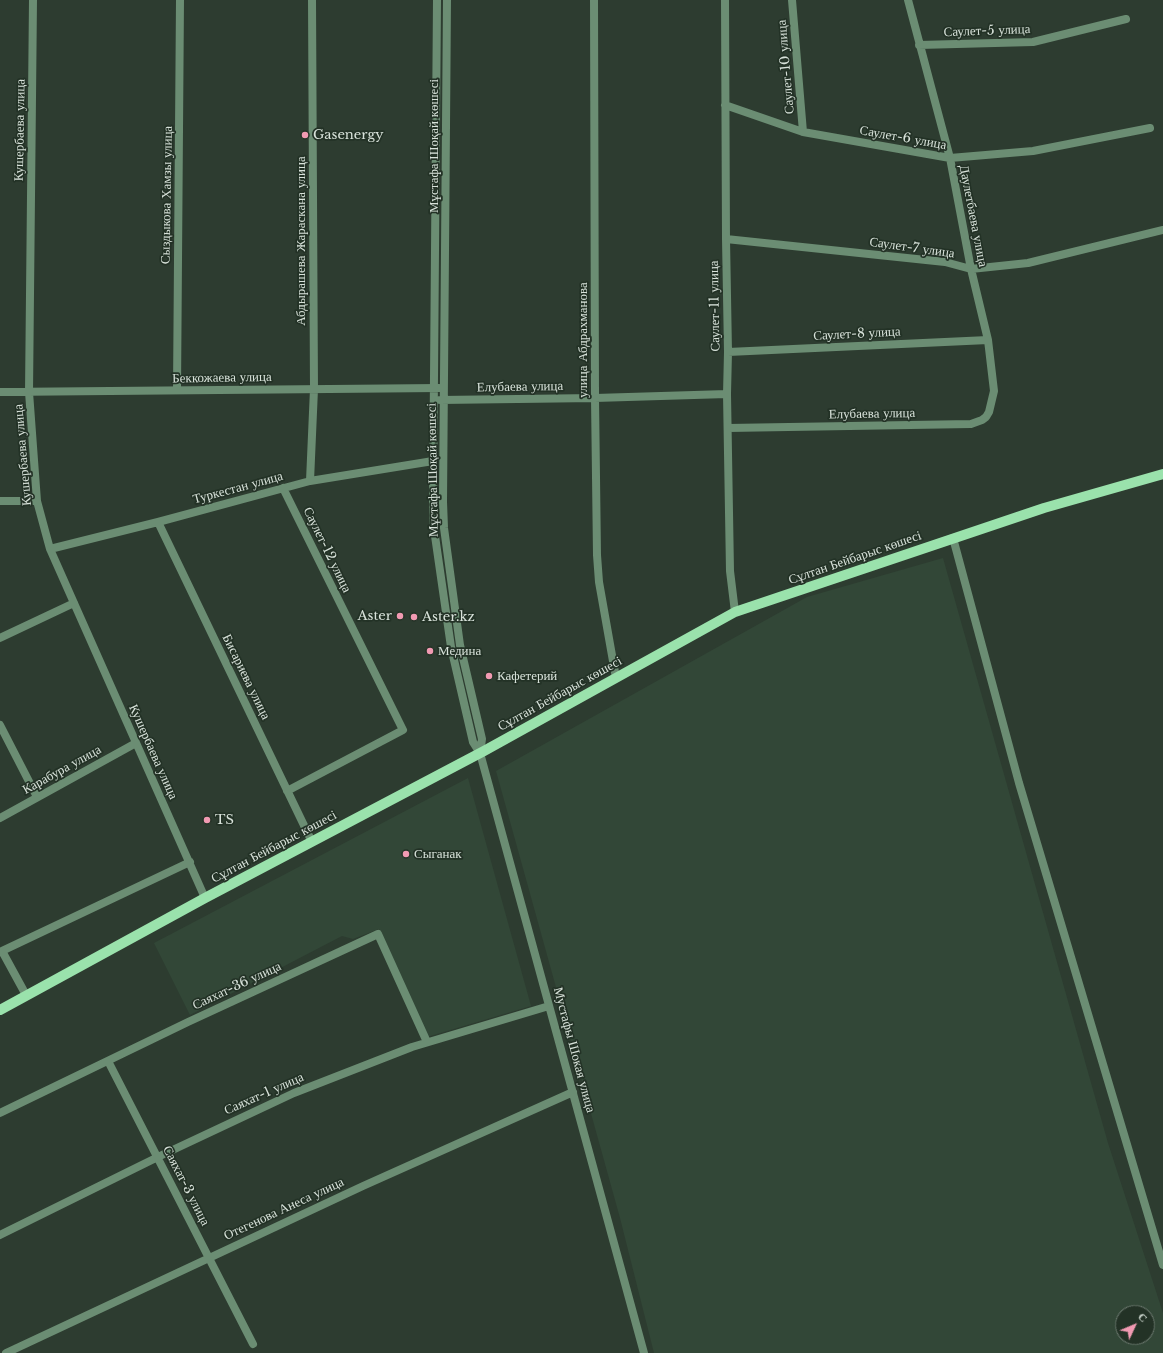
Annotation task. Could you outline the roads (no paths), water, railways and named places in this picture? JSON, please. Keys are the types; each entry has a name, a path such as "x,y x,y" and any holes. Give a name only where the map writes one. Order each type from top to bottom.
{"main road":[{"name":"Сұлтан Бейбарыс көшесі","path":"0,1010 205,898 480,753 735,612 1044,508 1163,474"}],"street":[{"name":"Кушербаева улица","path":"34,0 29,392 37,501 50,549 205,898"},
{"name":"Сыздыкова Хамзы улица","path":"177,390 180,0"},
{"name":"Абдырашева Жараскана улица","path":"310,481 314,389 312,0"},
{"name":"Мұстафа Шоқай көшесі","path":"437,0 433,462 434,529 451,647 473,742 480,753"},
{"name":"Мұстафа Шоқай көшесі","path":"447,0 444,528 460,645 482,740 480,753"},
{"name":"улица Абдрахманова","path":"594,0 595,398 598,575 616,678"},
{"name":"Саулет-11 улица","path":"726,0 725,105 728,352 727,394 730,571 735,612"},
{"name":"Саулет-10 улица","path":"792,0 803,132"},
{"name":"Даулетбаева улица","path":"908,0 950,158 971,269 988,340 994,391"},
{"name":"Саулет-5 улица","path":"919,45 1033,42 1126,19"},
{"name":"Саулет-6 улица","path":"725,105 803,132 950,158 1033,151 1150,128"},
{"name":"Саулет-7 улица","path":"726,239 945,262 971,269 1028,263 1163,230"},
{"name":"Саулет-8 улица","path":"728,352 988,340"},
{"name":"Беккожаева улица","path":"0,392 444,388"},
{"name":"Елубаева улица","path":"728,428 971,424 982,420 989,412 994,391"},
{"name":"Елубаева улица","path":"434,400 595,398 727,394"},
{"name":"Туркестан улица","path":"50,549 158,522 310,481 433,462"},
{"name":"Саулет-12 улица","path":"283,488 403,730 287,791"},
{"path":"0,501 37,501"},
{"name":"Бисариева улица","path":"158,522 312,842"},
{"path":"953,538 1019,783 1163,1265"},
{"path":"0,638 74,603"},
{"path":"0,725 37,797"},
{"name":"Карабура улица","path":"0,818 136,743"},
{"name":"Мустафы Шокая улица","path":"480,753 644,1353"},
{"path":"26,996 1,952 190,862"},
{"name":"Саяхат-36 улица","path":"0,1113 195,1019 378,934 427,1042"},
{"name":"Саяхат-1 улица","path":"0,1235 157,1157 294,1093 412,1047 549,1006"},
{"name":"Саяхат-3 улица","path":"108,1061 253,1344"},
{"name":"Отегенова Анеса улица","path":"6,1353 209,1257 573,1092"}],"place":[{"name":"Gasenergy","path":"305,135"},
{"name":"Aster","path":"400,616"},
{"name":"Aster.kz","path":"414,617"},
{"name":"Медина","path":"430,651"},
{"name":"Кафетерий","path":"489,676"},
{"name":"TS","path":"207,820"},
{"name":"Сыганак","path":"406,854"}]}
